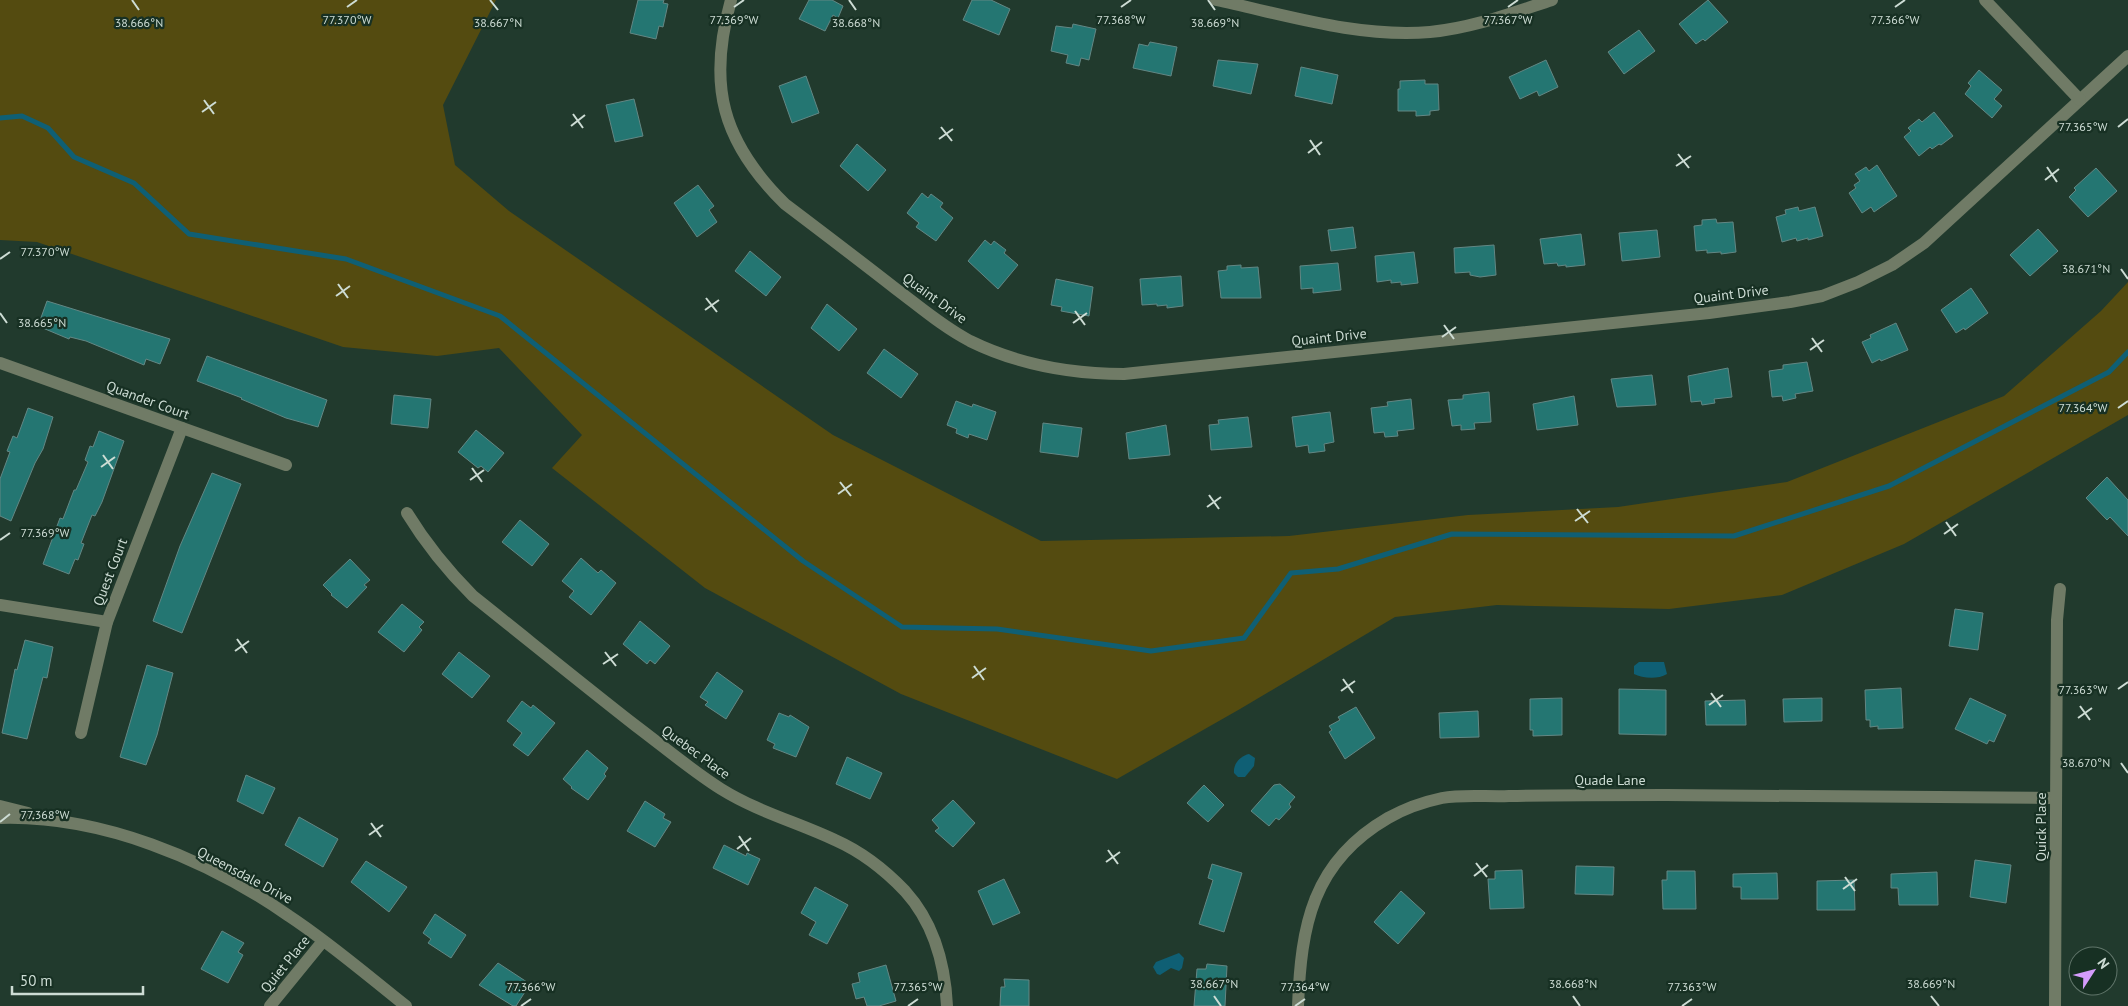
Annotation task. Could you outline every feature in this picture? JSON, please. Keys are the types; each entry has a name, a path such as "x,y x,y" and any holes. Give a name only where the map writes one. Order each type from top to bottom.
{"street":[{"name":"Quaint Drive","path":"731,0 720,52 723,108 733,135 747,161 764,184 784,204 941,323 969,340 1000,354 1032,364 1101,374 1124,374 1709,313 1822,296 1884,269 1924,243 2128,56"},
{"path":"1216,0 1356,30 1393,33 1431,32 1468,26 1552,0"},
{"path":"1985,0 2080,100"},
{"name":"Quander Court","path":"0,363 286,465"},
{"name":"Quest Court","path":"81,733 107,622 182,428"},
{"name":"Quebec Place","path":"407,513 426,543 448,571 474,596 695,771 753,806 784,821 835,840 861,854 885,872 925,918 936,942 943,966 947,1006"},
{"name":"Quick Place","path":"2055,1006 2057,620 2060,589"},
{"path":"0,605 107,622"},
{"name":"Quade Lane","path":"1298,1006 1303,940 1309,914 1319,890 1332,868 1346,851 1370,830 1388,818 1413,806 1444,797 1617,795 2056,798"},
{"name":"Queensdale Drive","path":"0,806 96,829 145,844 192,862 273,905 323,941 406,1006"},
{"name":"Queensdale Drive","path":"0,818 45,818"},
{"name":"Quiet Place","path":"270,1006 323,941"}],"shaded area":[{"path":"0,0 496,0 443,105 455,165 509,211 833,435 1041,541 1289,536 1468,515 1618,507 1787,482 2004,396 2101,311 2128,282 2128,415 1904,544 1782,595 1669,609 1497,605 1395,617 1117,779 901,694 705,588 552,468 582,435 499,348 437,356 343,347 37,242 0,240"}],"water":[{"path":"1639,662 1664,662 1667,674 1650,678 1634,674 1634,666"},
{"path":"1249,754 1255,758 1254,766 1245,777 1238,777 1234,773 1236,764"},
{"path":"1179,953 1184,958 1182,968 1179,971 1171,968 1160,975 1157,974 1153,967 1156,962"}],"building":[{"path":"638,0 664,0 663,3 668,4 663,27 659,26 656,39 630,33"},
{"path":"809,0 832,0 843,6 838,18 833,15 825,31 799,19"},
{"path":"972,0 991,0 1010,9 999,35 963,20"},
{"path":"1708,0 1728,22 1705,41 1703,39 1696,44 1679,24"},
{"path":"1073,24 1096,29 1089,60 1081,58 1079,66 1066,63 1068,55 1051,51 1056,26 1072,28"},
{"path":"1639,30 1655,51 1624,74 1608,52"},
{"path":"1150,42 1177,47 1171,76 1133,68 1139,44 1148,46"},
{"path":"1218,60 1258,64 1251,94 1213,86"},
{"path":"1546,60 1558,87 1539,96 1537,91 1520,99 1509,77"},
{"path":"1301,67 1338,75 1332,104 1295,96"},
{"path":"1979,70 2002,90 1994,99 2002,106 1992,118 1965,94 1971,86 1968,83"},
{"path":"806,76 819,113 792,123 779,86"},
{"path":"1425,80 1425,84 1438,84 1439,110 1430,111 1430,115 1416,116 1416,111 1398,111 1400,81"},
{"path":"634,99 643,136 615,142 606,105"},
{"path":"1934,112 1953,136 1941,145 1939,144 1932,149 1930,147 1919,156 1904,137 1911,131 1908,128 1919,119 1922,122"},
{"path":"857,144 886,170 868,191 840,166"},
{"path":"1877,165 1897,196 1874,212 1871,207 1862,213 1849,193 1856,188 1854,185 1860,181 1855,174 1866,167 1869,171"},
{"path":"2096,168 2117,191 2088,217 2069,197 2076,190 2074,188"},
{"path":"698,185 714,206 709,210 717,222 697,237 674,203"},
{"path":"922,193 928,198 931,194 943,203 940,207 953,218 936,241 916,227 919,223 907,213"},
{"path":"1798,207 1799,211 1815,207 1823,236 1797,241 1796,238 1782,242 1776,217 1786,214 1785,210"},
{"path":"1716,219 1717,223 1733,222 1736,252 1721,254 1721,252 1707,253 1707,250 1696,251 1694,226 1702,225 1702,220"},
{"path":"1353,227 1356,248 1331,251 1328,230"},
{"path":"2038,229 2058,251 2030,276 2010,255"},
{"path":"1657,230 1660,257 1622,261 1619,233"},
{"path":"1581,234 1585,265 1566,267 1566,265 1558,266 1557,263 1544,264 1540,239"},
{"path":"985,240 991,245 994,241 1006,250 1004,253 1018,265 998,289 968,261"},
{"path":"1494,245 1496,275 1480,277 1470,275 1470,272 1455,273 1454,248"},
{"path":"750,251 781,277 766,296 735,271"},
{"path":"1414,252 1418,283 1401,285 1401,282 1391,283 1391,280 1377,282 1375,256"},
{"path":"1338,263 1341,290 1313,293 1313,288 1301,289 1300,266"},
{"path":"1241,265 1241,268 1258,267 1261,298 1221,298 1218,271 1227,270 1227,266"},
{"path":"1181,276 1183,306 1167,308 1167,305 1142,305 1140,279"},
{"path":"1056,279 1093,287 1089,316 1061,311 1062,307 1051,305"},
{"path":"1971,288 1988,313 1965,330 1964,328 1956,333 1941,310"},
{"path":"47,301 170,339 160,364 146,359 144,365 86,341 70,337 69,339 38,326"},
{"path":"827,304 857,329 839,351 811,328"},
{"path":"1896,323 1908,350 1872,363 1862,342 1871,338 1870,335"},
{"path":"884,349 918,374 901,398 867,373"},
{"path":"207,356 327,400 318,427 286,418 242,398 197,381"},
{"path":"1807,362 1813,391 1795,394 1796,398 1783,401 1782,396 1772,397 1769,371 1783,369 1783,365"},
{"path":"1728,368 1732,397 1714,399 1715,403 1702,405 1701,401 1691,402 1688,376"},
{"path":"1652,375 1656,405 1617,407 1611,379"},
{"path":"1489,392 1491,422 1474,423 1475,429 1461,430 1461,425 1452,426 1448,400 1463,399 1463,395"},
{"path":"394,395 431,399 428,428 391,424"},
{"path":"1574,396 1578,425 1537,430 1533,404"},
{"path":"1411,399 1414,429 1397,431 1398,436 1385,437 1384,432 1374,433 1371,408 1388,406 1387,402"},
{"path":"956,401 972,407 973,404 996,412 987,440 969,434 968,438 956,433 957,429 947,425"},
{"path":"28,408 53,417 43,449 35,463 11,521 0,516 0,479 10,452 7,451 13,436 17,438"},
{"path":"1330,412 1334,442 1324,444 1325,451 1309,453 1308,445 1296,447 1292,417"},
{"path":"1248,417 1252,447 1211,450 1209,425 1219,424 1218,420"},
{"path":"1043,423 1082,428 1078,457 1040,452"},
{"path":"1166,425 1170,455 1129,459 1126,433"},
{"path":"476,430 504,453 488,472 481,466 478,468 458,452"},
{"path":"99,431 124,441 102,502 95,516 92,515 81,543 84,544 78,560 75,559 69,574 43,564 60,518 63,519 74,490 76,490 88,462 85,460 90,446 93,447"},
{"path":"212,473 241,484 182,633 153,621 180,546"},
{"path":"2107,477 2128,500 2128,536 2110,517 2107,520 2086,498"},
{"path":"520,520 549,544 532,566 502,542"},
{"path":"581,558 598,573 601,570 616,583 591,615 569,597 574,591 562,581"},
{"path":"350,559 370,580 364,585 367,587 347,608 331,595 323,585"},
{"path":"402,604 424,622 419,627 422,630 404,652 378,632"},
{"path":"1955,609 1983,613 1978,650 1949,646"},
{"path":"640,621 670,646 655,664 650,660 647,664 623,644"},
{"path":"25,640 53,647 47,678 43,677 27,739 2,733 15,669 17,670"},
{"path":"459,652 490,676 472,698 442,674"},
{"path":"147,665 173,673 157,735 146,765 120,757"},
{"path":"717,672 743,691 726,719 705,705 708,702 700,697"},
{"path":"1901,688 1903,728 1878,729 1878,726 1870,727 1870,720 1866,720 1865,690"},
{"path":"1619,689 1666,690 1666,735 1619,734"},
{"path":"1562,698 1562,735 1533,736 1533,730 1530,730 1530,699"},
{"path":"1822,698 1822,721 1784,722 1783,699"},
{"path":"1970,698 2006,715 1994,742 1989,740 1987,744 1955,729"},
{"path":"1745,700 1746,725 1706,725 1705,701"},
{"path":"522,701 531,708 533,705 555,723 528,756 513,745 522,733 507,721"},
{"path":"1356,707 1375,738 1345,759 1329,732 1332,730 1329,726 1340,720 1338,717"},
{"path":"1478,711 1479,737 1440,738 1439,713"},
{"path":"779,713 789,717 790,715 809,727 796,757 773,748 775,744 767,740"},
{"path":"587,750 608,768 604,774 606,776 588,800 571,788 563,779"},
{"path":"847,757 882,773 870,799 836,784"},
{"path":"246,775 275,788 263,814 237,801"},
{"path":"1280,784 1295,797 1289,804 1291,807 1279,820 1276,818 1269,826 1251,811 1274,785"},
{"path":"1204,785 1224,805 1208,822 1187,803"},
{"path":"953,800 975,823 953,847 935,831 939,828 932,820"},
{"path":"645,801 665,814 663,818 671,822 655,847 627,831"},
{"path":"299,817 338,839 323,867 285,845"},
{"path":"724,845 746,856 747,853 760,859 748,885 713,868"},
{"path":"1975,860 2011,865 2006,903 1970,897"},
{"path":"366,861 407,887 389,912 351,882"},
{"path":"1212,864 1242,873 1224,932 1199,924 1213,880 1208,878"},
{"path":"1576,866 1614,867 1613,895 1575,894"},
{"path":"1522,870 1524,908 1490,909 1488,879 1495,879 1495,871"},
{"path":"1667,871 1695,871 1696,909 1663,909 1662,880 1667,880"},
{"path":"1937,872 1938,905 1899,905 1898,888 1891,888 1891,874"},
{"path":"1777,873 1778,899 1741,899 1741,887 1733,887 1733,874"},
{"path":"1004,879 1020,913 993,925 978,891"},
{"path":"1854,880 1855,910 1817,910 1817,881"},
{"path":"815,887 848,905 827,944 809,935 816,922 801,913"},
{"path":"1401,891 1425,913 1398,944 1374,922"},
{"path":"435,914 466,935 451,958 428,943 431,939 423,933"},
{"path":"222,931 244,943 238,952 243,955 228,983 201,969"},
{"path":"498,963 530,984 516,1006 479,985"},
{"path":"1207,964 1227,966 1225,1006 1194,1006 1197,969 1206,969"},
{"path":"886,965 896,1001 879,1006 867,1006 864,997 856,999 852,984 860,982 858,973"},
{"path":"1004,979 1029,980 1029,1006 1000,1006 1001,987 1005,987"}],"waterway":[{"path":"0,118 22,116 48,128 74,157 134,183 189,234 346,259 500,316 803,561 902,627 997,629 1151,651 1244,638 1291,573 1338,569 1452,534 1734,536 1889,486 2109,372 2128,352"}]}
